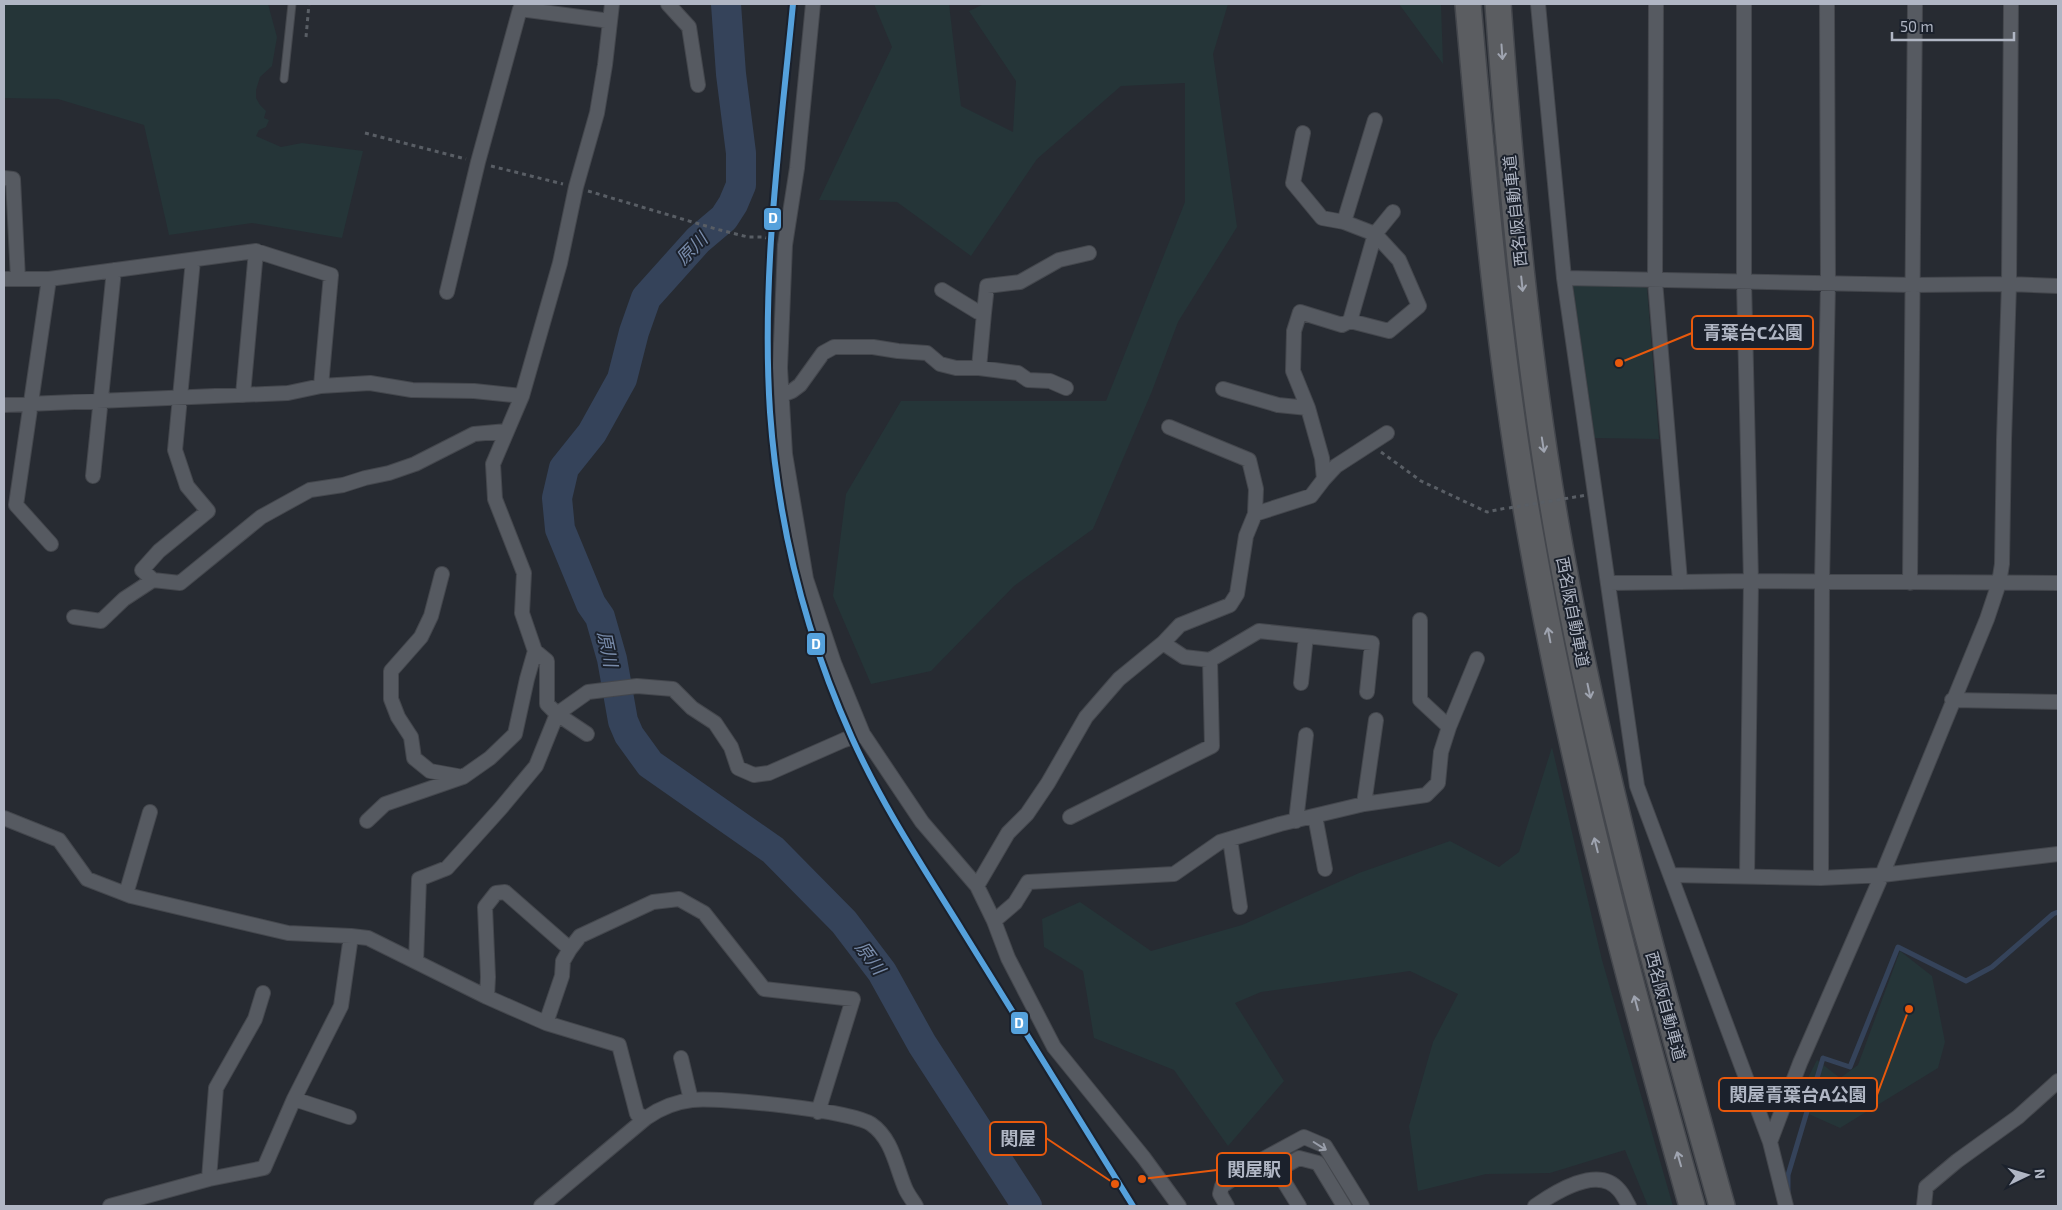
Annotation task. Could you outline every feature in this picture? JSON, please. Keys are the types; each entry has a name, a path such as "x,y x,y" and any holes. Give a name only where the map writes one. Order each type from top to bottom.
{"highway":[{"name":"西名阪自動車道","path":"1468,4 1484,184 1497,300 1512,419 1534,554 1577,767 1604,880 1630,984 1692,1206"},
{"name":"西名阪自動車道","path":"1498,4 1511,180 1523,288 1539,418 1558,537 1608,777 1660,982 1722,1206"}],"street":[{"path":"587,734 557,714 547,704 547,661 535,650 522,613 524,573 495,499 493,464 522,396 560,262 576,187 597,113 605,66 612,4"},
{"path":"668,4 689,26 698,85"},
{"path":"813,4 797,168 784,245 780,368 785,454 806,579 834,662 862,734 922,822 977,886 994,921 1008,958 1054,1047 1144,1158 1179,1206"},
{"path":"1538,4 1564,278 1637,786 1770,1142 1786,1206"},
{"path":"1656,4 1655,281 1680,581"},
{"path":"1744,4 1744,282 1751,581 1747,877"},
{"path":"1821,878 1822,582 1828,284 1827,4"},
{"path":"1910,583 1915,4"},
{"path":"1770,1142 1800,1063 1882,875 1952,700 1987,619 1998,583 2002,555 2009,284 2011,4"},
{"path":"446,292 478,162 520,10 610,21"},
{"path":"1344,222 1375,120"},
{"path":"1303,133 1293,183 1322,218 1344,222 1375,234 1399,260 1419,306 1389,331 1350,321 1342,325 1300,312 1294,331 1293,371 1308,408 1322,458 1324,479"},
{"path":"4,178 13,179 18,279"},
{"path":"1350,321 1375,234 1392,212"},
{"path":"4,278 48,279 256,251 331,275 321,386"},
{"path":"243,395 256,251"},
{"path":"979,368 987,286 1020,282 1059,260 1089,253"},
{"path":"193,260 178,398 175,450 187,486 208,512 159,551 142,570 153,580 180,583 261,517 310,490 343,485 389,473 415,464 474,434 507,431"},
{"path":"93,476 114,270"},
{"path":"1564,278 1828,284 2009,284 2058,286"},
{"path":"48,279 16,505 51,544"},
{"path":"942,290 978,312 984,313"},
{"path":"782,395 800,385 823,353 834,347 873,346 898,351 927,353 940,364 956,368 979,368 1018,373 1028,380 1050,381 1066,388"},
{"path":"4,405 288,393 321,386 370,383 412,390 474,391 522,396"},
{"path":"1223,389 1278,405 1308,408"},
{"path":"977,886 1008,833 1027,814 1048,783 1086,717 1119,679 1163,643 1180,625 1230,605 1237,594 1246,536 1256,514 1256,490 1249,460 1169,427"},
{"path":"1256,514 1311,496 1336,466 1387,433"},
{"path":"442,574 431,616 421,637 391,672 391,699 398,717 411,737 414,758 430,771 463,777"},
{"path":"74,617 101,621 124,600 153,580"},
{"path":"1609,582 2058,583"},
{"path":"1420,620 1420,700 1448,727"},
{"path":"1163,643 1184,657 1210,660 1259,631 1372,643 1367,692"},
{"path":"1301,683 1306,636"},
{"path":"367,821 385,804 463,777 490,758 515,734 535,650"},
{"path":"994,921 1015,904 1028,882 1174,874 1220,842 1364,804 1426,795 1438,783 1441,752 1448,727 1477,659"},
{"path":"1070,817 1212,746 1210,660"},
{"path":"416,962 419,879 447,868 536,766 557,714 588,692 637,686 673,689 692,708 716,723 731,747 738,768 754,775 769,773 862,734"},
{"path":"1952,700 2058,702"},
{"path":"1364,804 1376,720"},
{"path":"1296,821 1306,736"},
{"path":"126,894 150,812"},
{"path":"1315,816 1325,869"},
{"path":"4,818 59,840 87,879 126,894 288,932 368,938 487,997 546,1023 619,1045 637,1114 646,1118"},
{"path":"1230,839 1240,907"},
{"path":"1671,876 1821,878 1882,875 2058,854"},
{"path":"487,997 488,977 484,907 496,893 505,892 570,949"},
{"path":"546,1023 562,976 563,961 580,936 652,902 679,899 704,913 764,989 853,999 818,1112"},
{"path":"110,1206 209,1179 264,1168 294,1099 341,1006 351,936"},
{"path":"209,1179 216,1088 256,1019 263,994"},
{"path":"682,1058 691,1100"},
{"path":"1924,1206 1926,1187 1957,1161 2018,1117 2058,1081"},
{"path":"294,1099 349,1117"},
{"path":"541,1206 646,1118 662,1107 691,1100 724,1099 860,1119 872,1125 888,1144 907,1192 916,1206"},
{"path":"1227,1206 1220,1194 1222,1186 1256,1163 1304,1138 1325,1146 1362,1206"},
{"path":"1299,1206 1283,1180 1285,1166 1299,1158 1318,1163 1344,1206"},
{"path":"1535,1206 1574,1183 1589,1180 1604,1181 1618,1188 1629,1206"}],"lane":[{"path":"284,79 292,4"}],"path":[{"path":"306,37 309,4"},
{"path":"594,193 707,227 748,237 764,238 784,245"},
{"path":"1370,445 1400,464 1421,481 1487,512 1587,494"}],"shaded area":[{"path":"4,4 268,4 277,37 272,66 260,77 256,90 256,98 266,111 264,118 269,120 266,127 259,130 256,136 281,147 302,143 363,151 342,238 252,223 169,235 144,125 58,99 4,98"},
{"path":"874,4 949,4 961,106 1013,132 1016,81 969,11 984,4 1228,4 1213,54 1237,227 1178,322 1152,391 1093,529 1014,586 931,671 871,684 833,596 846,494 901,401 1106,401 1185,202 1185,83 1121,86 1037,159 971,256 897,202 819,200 892,47"},
{"path":"1399,4 1441,4 1443,64"},
{"path":"1596,279 1647,288 1659,439 1595,438 1573,285"},
{"path":"1552,747 1602,960 1673,1206 1648,1206 1625,1150 1550,1173 1486,1174 1418,1191 1409,1126 1433,1042 1458,994 1410,971 1261,992 1235,1003 1284,1081 1228,1146 1174,1070 1094,1038 1083,971 1044,947 1042,919 1080,902 1151,951 1242,925 1359,873 1450,841 1499,867 1519,852"},
{"path":"1900,951 1932,976 1945,1042 1938,1068 1840,1128 1793,1107 1817,1060 1840,1078 1858,1065"}],"waterway":[{"name":"原川","path":"726,4 731,74 741,153 741,185 733,204 724,218 698,240 646,298 634,332 622,379 592,433 564,468 557,498 560,529 591,604 600,617 612,659 623,721 629,735 650,764 773,850 844,922 882,972 922,1044 1027,1206"},
{"path":"1788,1191 1788,1175 1823,1058 1850,1067 1898,947 1966,981 1992,967 2053,914 2058,912"}],"transit line":[{"name":"D","path":"793,4 773,208 768,310 768,361 770,412 780,496 787,537 808,620 836,699 852,738 876,787 918,859 1133,1206"}],"place":[{"name":"青葉台C公園","path":"1619,363"},
{"name":"関屋青葉台A公園","path":"1909,1009"},
{"name":"関屋駅","path":"1142,1179"},
{"name":"関屋","path":"1115,1184"}]}
